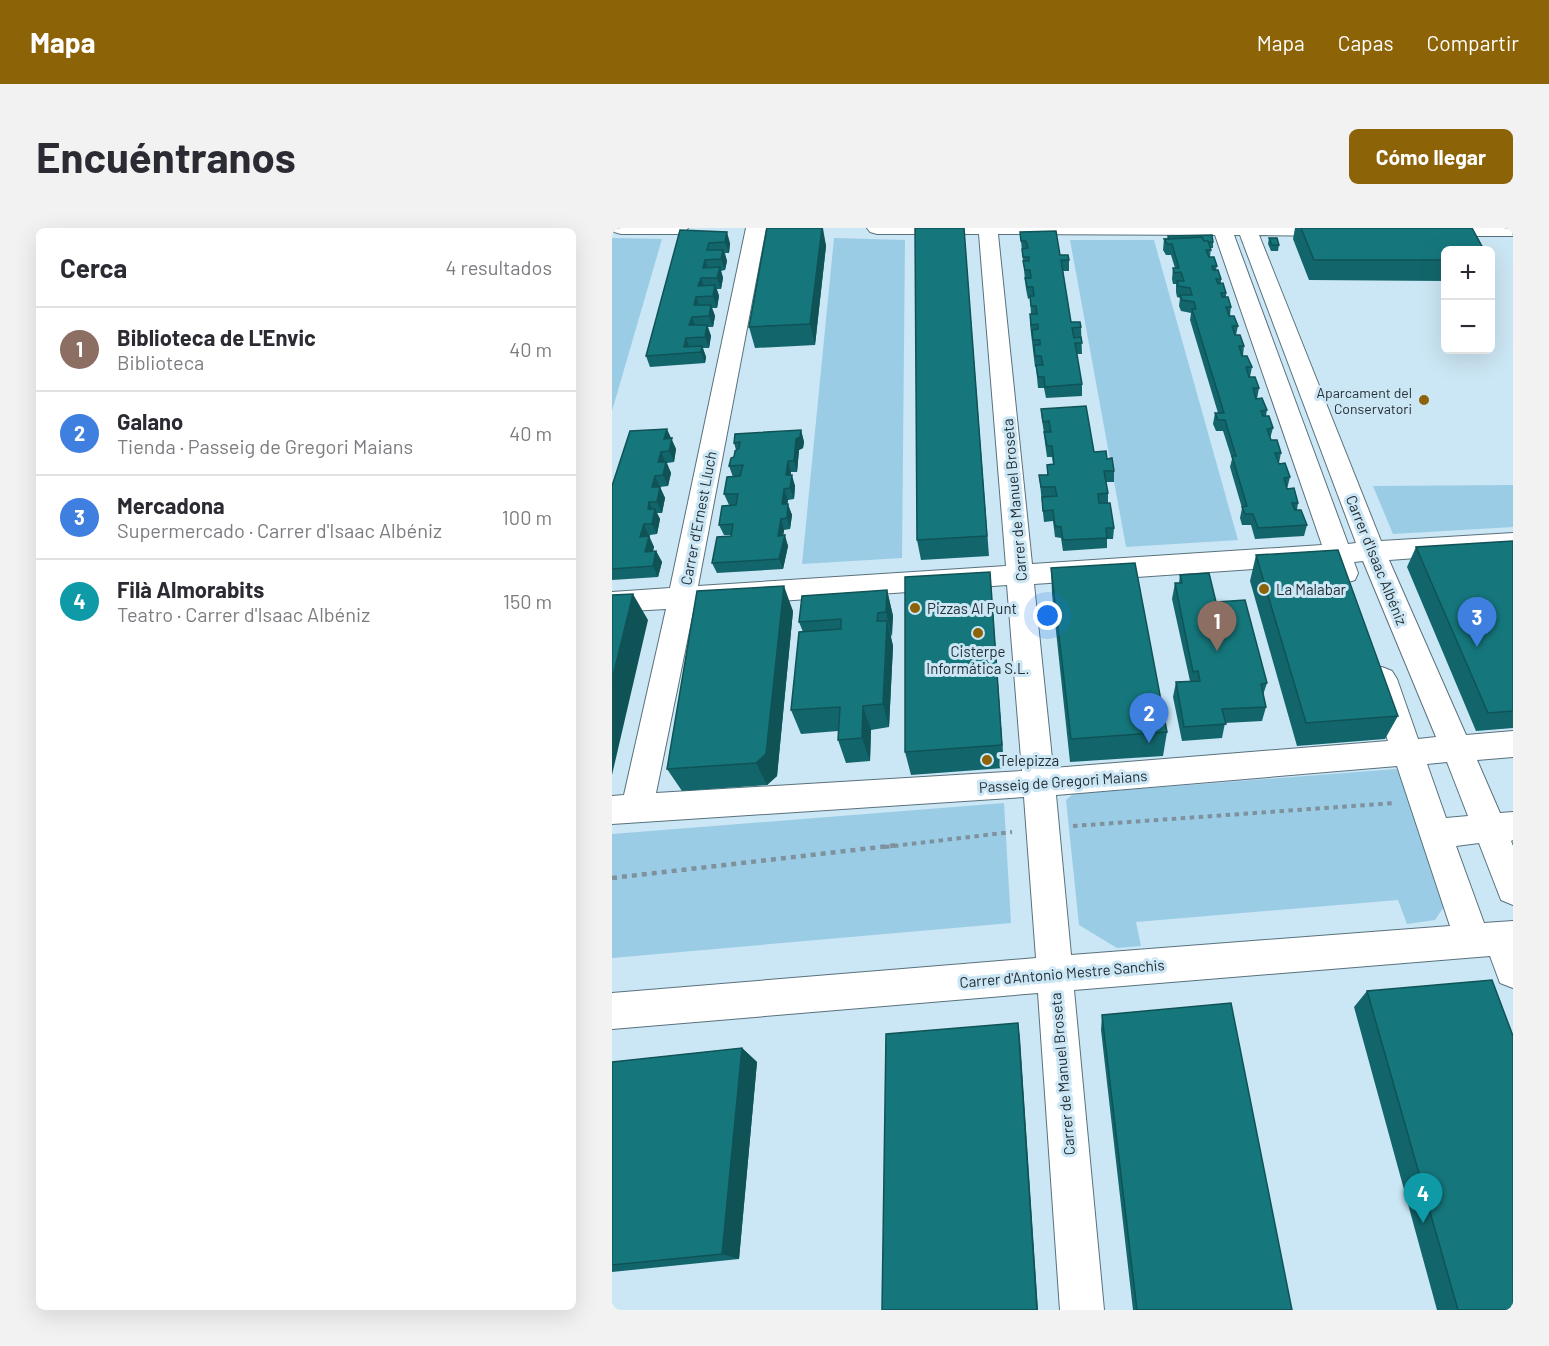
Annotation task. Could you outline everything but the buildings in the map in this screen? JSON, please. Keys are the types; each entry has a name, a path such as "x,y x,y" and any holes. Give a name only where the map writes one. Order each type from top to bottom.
{"street":[{"path":"621,228 678,228"},
{"name":"Carrer d'Ernest Lluch","path":"625,809 682,597 756,228"},
{"path":"877,228 1352,230"},
{"name":"Carrer de Manuel Broseta","path":"988,229 1039,783 1082,1310"},
{"path":"1222,229 1354,598"},
{"name":"Carrer d'Isaac Albéniz","path":"1247,229 1372,551 1456,748 1501,827 1513,889"},
{"path":"1410,230 1513,230"},
{"path":"612,602 1513,542"},
{"path":"1373,653 1435,833 1500,947"},
{"name":"Passeig de Gregori Maians","path":"625,809 1039,783 1513,744"},
{"path":"1435,833 1501,827"},
{"name":"Carrer d'Antonio Mestre Sanchis","path":"612,1011 1054,974 1500,947"}],"shaded area":[{"path":"612,238 662,239 612,411"},
{"path":"834,238 905,240 902,558 802,564"},
{"path":"1070,240 1154,240 1238,540 1126,547"},
{"path":"1513,485 1513,527 1393,534 1373,486"},
{"path":"1396,769 1405,775 1449,899 1435,920 1407,924 1398,900 1136,922 1141,946 1117,948 1079,925 1066,800 1073,794"},
{"path":"1004,803 1011,923 612,958 612,834"}],"place":[{"name":"Aparcament del Conservatori","path":"1424,400"},
{"name":"La Malabar","path":"1264,589"},
{"name":"Pizzas Al Punt","path":"915,608"},
{"name":"Cisterpe Informática S.L.","path":"978,633"},
{"name":"Mercadona","path":"1477,647"},
{"name":"Biblioteca de L'Envic","path":"1217,651"},
{"name":"Galano","path":"1149,743"},
{"name":"Telepizza","path":"987,760"},
{"name":"Filà Almorabits","path":"1423,1223"}]}
